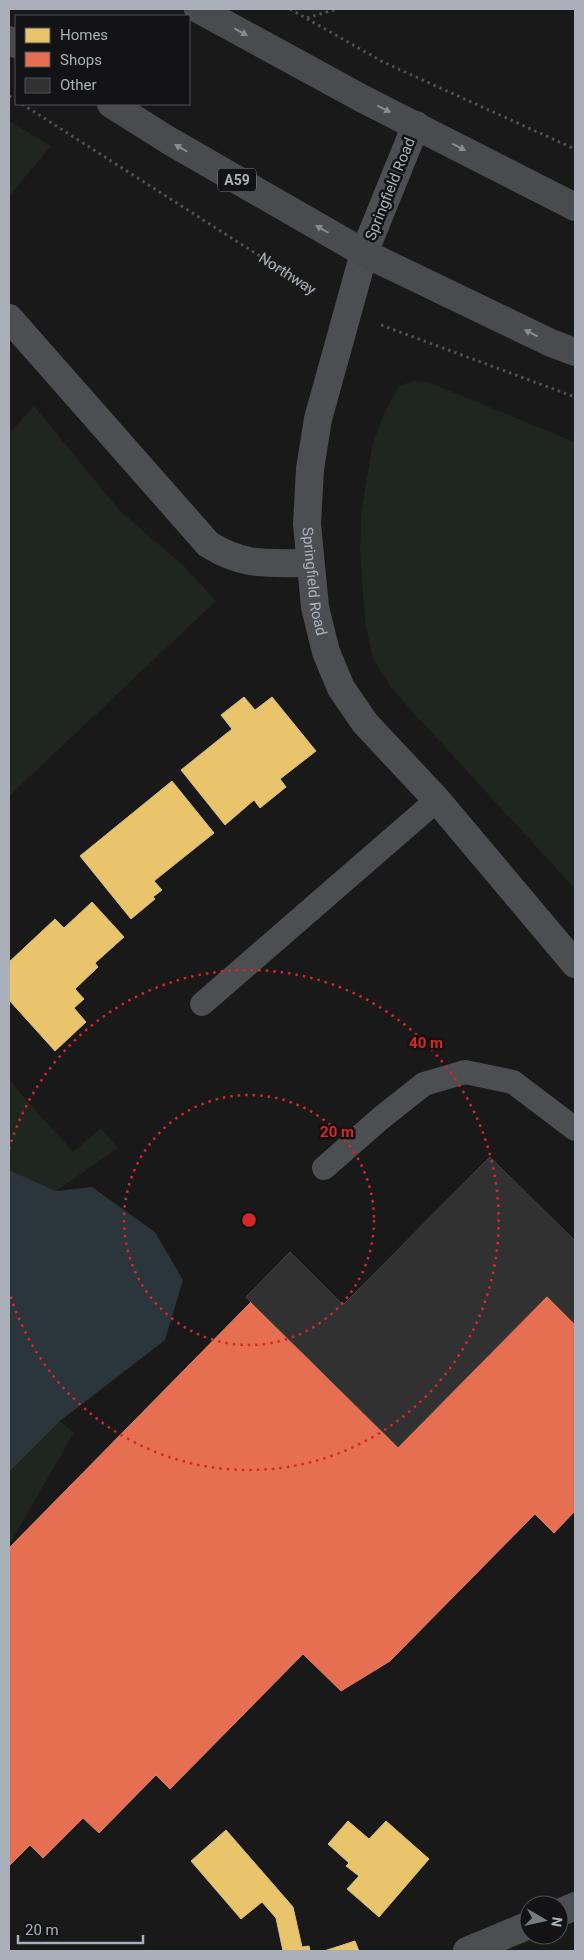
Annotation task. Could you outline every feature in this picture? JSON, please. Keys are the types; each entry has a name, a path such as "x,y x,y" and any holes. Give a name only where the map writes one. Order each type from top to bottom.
{"highway":[{"path":"198,9 363,99 575,207"},
{"name":"A59","path":"112,105 168,140 364,253 575,352"}],"street":[{"name":"Springfield Road","path":"416,125 364,253 318,419 310,469 307,524 315,607 326,652 341,688 365,723 437,800 575,964"},
{"path":"9,318 208,544 225,554 244,561 310,563"},
{"path":"467,1951 519,1930"}],"lane":[{"path":"202,1004 437,800"},
{"path":"324,1168 381,1118 424,1084 465,1072 513,1082 575,1129"}],"path":[{"path":"290,9 383,62 575,149"},
{"path":"306,18 337,9"},
{"name":"Northway","path":"24,105 347,312 575,397"}],"shaded area":[{"path":"9,121 51,146 9,196"},
{"path":"413,381 428,382 575,442 575,889 391,688 372,656 365,621 360,551 361,516 372,446 383,416 399,386"},
{"path":"34,406 121,512 183,565 216,601 9,796 9,434"},
{"path":"9,1080 73,1152 101,1128 118,1148 56,1191 9,1170"},
{"path":"9,1170 56,1191 92,1187 155,1232 183,1280 165,1340 60,1421 9,1472"},
{"path":"60,1421 74,1433 9,1545 9,1472"}],"building: Homes":[{"path":"244,697 255,710 272,697 316,751 280,779 286,787 260,808 254,800 225,825 181,770 232,729 221,715"},
{"path":"172,781 214,833 154,881 162,890 153,897 155,899 131,919 80,856"},
{"path":"92,902 124,937 95,963 98,967 75,989 84,999 74,1008 86,1022 55,1051 9,1000 9,962 55,919 64,928"},
{"path":"348,1821 369,1839 386,1821 429,1859 379,1917 347,1889 359,1876 346,1866 349,1863 328,1844"},
{"path":"226,1830 293,1907 302,1947 309,1946 310,1951 283,1951 276,1918 262,1902 241,1919 191,1861"},
{"path":"355,1941 359,1951 324,1951"}],"building: Shops":[{"path":"547,1296 575,1324 575,1511 554,1533 535,1514 390,1661 341,1691 303,1654 170,1789 156,1775 99,1833 83,1818 43,1858 30,1845 9,1866 9,1548 251,1302 398,1447"}],"building: Other":[{"path":"490,1157 575,1241 575,1324 547,1296 398,1447 246,1297 290,1252 343,1305"}]}
